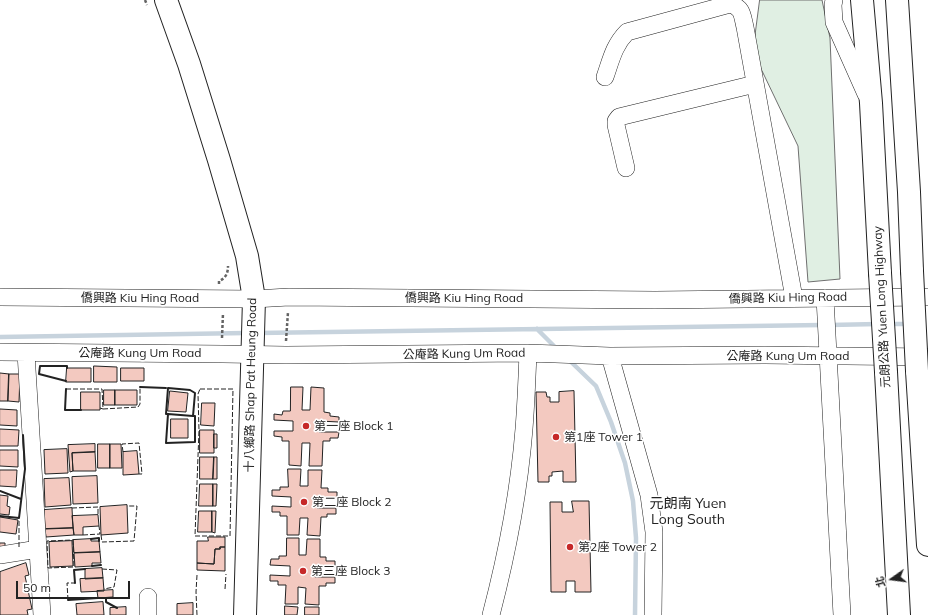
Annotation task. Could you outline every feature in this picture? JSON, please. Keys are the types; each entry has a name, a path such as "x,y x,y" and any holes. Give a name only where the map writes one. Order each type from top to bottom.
{"main road":[{"name":"元朗公路 Yuen Long Highway","path":"862,0 871,103 899,615"},
{"path":"897,0 909,192 912,271 923,364 928,545"},
{"name":"十八鄉路 Shap Pat Heung Road","path":"157,4 189,64 220,160 247,256 254,302 245,615"}],"street":[{"path":"834,0 834,22 871,103"},
{"path":"605,77 614,48 627,32 730,4 741,10 756,84 794,298"},
{"path":"626,168 616,125 616,121 619,117 756,84"},
{"name":"僑興路 Kiu Hing Road","path":"0,297 222,303 254,302 289,297 655,300 928,297"},
{"path":"825,298 842,615"},
{"name":"公庵路 Kung Um Road","path":"0,352 26,353 253,347 610,356 827,356 923,364"},
{"path":"26,353 42,615"},
{"path":"491,615 513,515 535,353"},
{"path":"610,356 649,494 654,532 653,615"},
{"path":"0,555 38,549"},
{"path":"148,597 148,615"}],"path":[{"path":"145,0 157,4"},
{"path":"222,341 222,303 219,281 224,278 228,270 229,261"},
{"path":"286,343 288,305"}],"green space":[{"path":"760,0 822,0 830,38 840,279 808,282 798,146 753,52"}],"building":[{"path":"94,366 117,367 117,382 94,382"},
{"path":"67,368 91,368 91,382 66,382"},
{"path":"121,368 144,368 144,381 121,381"},
{"path":"0,373 9,374 8,401 0,401"},
{"path":"9,374 20,374 19,402 8,401"},
{"name":"第一座 Block 1","path":"291,387 303,387 302,410 310,410 311,387 324,388 324,412 330,413 330,416 339,417 339,422 319,421 319,432 339,432 338,438 330,438 330,441 323,441 322,466 309,466 310,443 302,443 301,466 289,465 289,441 282,441 282,437 274,436 274,431 293,431 293,421 274,420 274,414 282,415 283,411 290,411"},
{"path":"104,390 115,390 115,405 104,405"},
{"path":"115,390 137,390 137,405 115,405"},
{"path":"170,391 188,393 186,412 168,411"},
{"name":"第1座 Tower 1","path":"574,391 576,482 563,482 563,471 552,472 552,476 549,476 549,482 538,482 536,392 546,392 547,397 550,397 550,402 559,402 559,392"},
{"path":"81,392 100,392 100,410 81,410"},
{"path":"202,403 215,403 214,426 201,425"},
{"path":"0,409 17,410 17,426 0,425"},
{"path":"171,419 188,419 188,438 171,438"},
{"path":"0,429 19,430 18,446 0,446"},
{"path":"200,430 214,430 214,453 200,453"},
{"path":"214,434 217,434 217,448 214,448"},
{"path":"95,444 95,452 72,453 73,471 70,472 68,445"},
{"path":"98,444 110,444 110,468 98,468"},
{"path":"110,444 121,444 122,468 110,468"},
{"path":"67,449 68,473 45,474 44,450"},
{"path":"0,450 18,450 18,467 0,466"},
{"path":"137,451 139,474 123,475 123,452"},
{"path":"95,452 96,471 73,471 72,453"},
{"path":"200,457 214,457 213,479 200,479"},
{"path":"214,457 217,457 217,479 213,479"},
{"name":"第二座 Block 2","path":"288,469 301,469 300,486 308,486 308,470 322,470 321,488 328,488 328,492 337,492 337,498 317,497 317,508 336,508 336,514 327,514 327,517 321,517 320,536 307,535 308,518 300,518 299,535 287,535 287,516 280,516 280,512 272,512 272,506 291,507 291,497 272,496 272,490 280,490 280,487 288,487"},
{"path":"0,470 17,470 16,487 0,486"},
{"path":"97,476 98,503 73,504 72,477"},
{"path":"69,478 71,505 45,507 44,479"},
{"path":"200,484 213,484 213,506 199,506"},
{"path":"213,484 217,484 216,506 213,506"},
{"path":"0,495 8,496 7,506 10,507 9,515 0,514"},
{"name":"第2座 Tower 2","path":"572,501 589,501 591,592 575,592 575,581 566,581 566,592 551,592 550,502 562,502 562,512 573,512"},
{"path":"127,505 128,533 101,535 100,507"},
{"path":"72,508 73,528 45,529 44,510"},
{"path":"199,511 212,511 212,532 198,532"},
{"path":"212,511 216,511 215,533 212,532"},
{"path":"98,515 99,526 83,527 83,535 74,535 72,516"},
{"path":"0,517 18,520 16,534 0,532"},
{"path":"73,528 74,535 46,537 45,529"},
{"path":"208,537 225,537 225,547 215,549 214,564 197,563 197,541 208,541"},
{"name":"第三座 Block 3","path":"287,538 299,538 299,555 306,555 307,539 320,539 320,557 326,557 326,561 335,561 335,567 316,566 315,577 335,577 335,583 326,583 326,586 319,586 319,605 305,604 306,588 298,587 298,604 285,604 286,585 278,585 278,581 270,581 270,575 290,576 290,566 270,565 271,559 279,559 279,556 286,556"},
{"path":"91,539 91,541 99,541 100,552 74,553 73,540"},
{"path":"72,541 73,566 50,567 49,542"},
{"path":"0,543 5,543 5,548 0,549"},
{"path":"220,547 225,547 225,571 197,570 197,563 214,564 215,549 220,549"},
{"path":"100,552 101,563 92,563 92,566 75,567 74,553"},
{"path":"26,563 29,575 25,576 32,609 27,610 28,615 0,615 0,572"},
{"path":"102,568 103,578 85,579 85,569"},
{"path":"103,578 104,591 81,592 80,579"},
{"path":"113,590 113,597 98,598 97,591"},
{"path":"103,602 104,615 77,615 76,604"},
{"path":"193,603 193,615 177,615 177,604"},
{"path":"285,606 298,607 297,615 285,615"},
{"path":"126,607 126,615 110,615 110,608"},
{"path":"305,607 319,607 319,615 305,615"}],"waterway":[{"path":"830,325 878,324"},
{"path":"890,324 908,324"},
{"path":"258,333 822,325"},
{"path":"537,329 558,350"},
{"path":"0,337 246,333"},
{"path":"568,359 596,386 611,422 625,463 633,501 636,538 635,615"}],"fence":[{"path":"103,409 138,407 140,404 140,387"},
{"path":"66,389 102,389 103,409 100,408"},
{"path":"200,389 233,389 230,536 195,536 199,430 198,394 200,389"},
{"path":"123,452 122,444 139,443 142,474 139,474"},
{"path":"101,535 102,542 134,541 137,506 127,506"},
{"path":"72,508 98,507 98,515"},
{"path":"19,521 19,547"},
{"path":"83,535 100,534 99,526"},
{"path":"73,540 74,567 48,568 47,541 73,540"},
{"path":"102,569 117,570 114,587 104,589"},
{"path":"225,589 226,574"},
{"path":"197,575 197,615"},
{"path":"68,600 67,583 75,583"}],"wall":[{"path":"66,381 39,374 40,366 67,366 67,368"},
{"path":"140,387 166,388"},
{"path":"168,414 166,443 195,442 195,416 193,416 168,414 166,414 168,388 190,390 195,393 193,416"},
{"path":"66,389 65,410 81,410"},
{"path":"0,516 19,518 25,469 23,435"},
{"path":"0,491 21,499"},
{"path":"91,539 99,538 99,541"},
{"path":"92,566 101,565"},
{"path":"75,583 74,570 85,569"},
{"path":"68,600 98,598"},
{"path":"106,598 106,602 117,608"}],"place":[{"name":"第一座 Block 1","path":"306,426"},
{"name":"第1座 Tower 1","path":"556,437"},
{"name":"第二座 Block 2","path":"304,502"},
{"name":"第2座 Tower 2","path":"570,547"},
{"name":"第三座 Block 3","path":"303,571"}],"district":[{"name":"元朗南 Yuen Long South","path":"688,512"}]}
